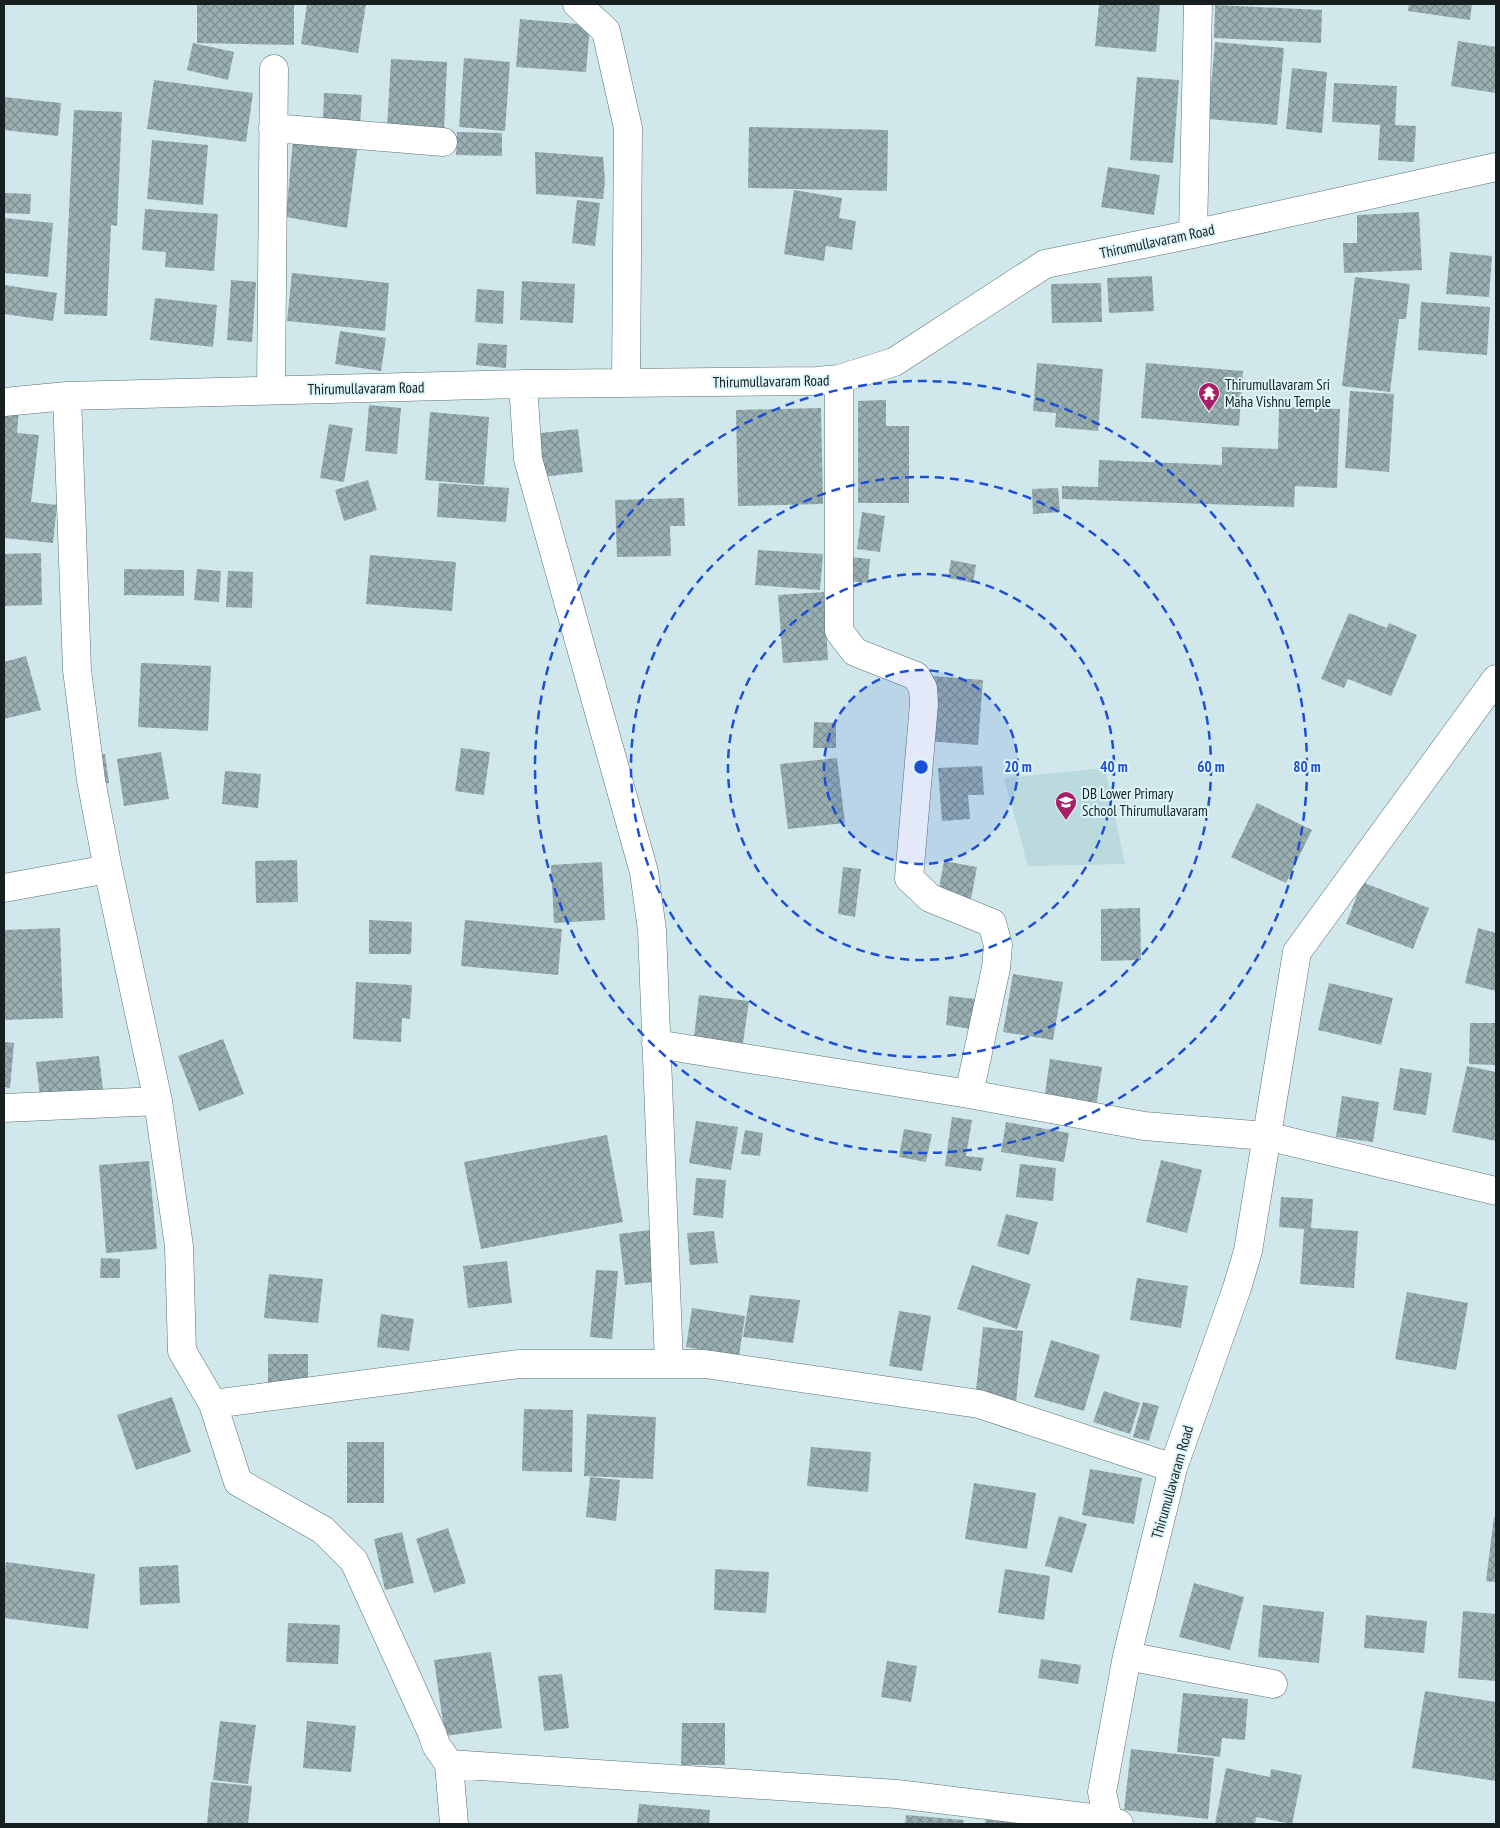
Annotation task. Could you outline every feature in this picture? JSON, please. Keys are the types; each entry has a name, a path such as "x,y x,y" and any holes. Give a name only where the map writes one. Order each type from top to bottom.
{"street":[{"path":"577,4 606,31 628,128 626,383"},
{"path":"1193,234 1198,4"},
{"path":"271,390 274,69"},
{"path":"273,128 442,142"},
{"name":"Thirumullavaram Road","path":"4,402 67,396 271,390 523,384 817,381 839,379 894,362 1045,264 1193,234 1496,167"},
{"path":"839,379 839,630 855,652 916,676 923,688 924,704 909,878 930,898 992,923 998,945 996,968 970,1094"},
{"path":"523,384 528,458 644,872 652,930 670,1364"},
{"path":"67,396 77,670 92,780 108,869 158,1101 178,1246 182,1351 213,1404 238,1482 323,1530 354,1561 436,1745 449,1764 454,1824"},
{"name":"Thirumullavaram Road","path":"1114,1822 1102,1792 1127,1656 1173,1468 1248,1251 1297,952 1496,679"},
{"path":"4,888 108,869"},
{"path":"656,1044 970,1094 1144,1126 1266,1136 1496,1191"},
{"path":"4,1108 158,1101"},
{"path":"213,1404 519,1364 705,1364 979,1404 1173,1468"},
{"path":"1127,1656 1273,1684"},
{"path":"449,1764 897,1794 1114,1822"}],"shaded area":[{"name":"DB Lower Primary School Thirumullavaram","path":"1105,768 1125,864 1028,866 1004,778"}],"building":[{"path":"197,4 294,4 294,45 197,43"},
{"path":"307,4 366,4 358,53 301,44"},
{"path":"1099,4 1160,4 1156,52 1095,46"},
{"path":"1409,4 1472,4 1470,20 1408,11"},
{"path":"1215,5 1322,10 1321,43 1214,38"},
{"path":"520,19 590,25 586,72 516,67"},
{"path":"1458,41 1496,47 1496,93 1451,86"},
{"path":"1215,42 1284,48 1277,125 1208,119"},
{"path":"193,43 234,52 228,80 187,70"},
{"path":"464,58 510,62 505,131 459,127"},
{"path":"391,59 447,62 444,131 387,128"},
{"path":"1292,68 1327,72 1322,133 1286,129"},
{"path":"1137,77 1179,80 1173,163 1130,160"},
{"path":"154,80 253,93 246,142 147,129"},
{"path":"1334,83 1397,86 1395,125 1416,126 1414,162 1378,160 1380,125 1332,122"},
{"path":"324,93 362,95 360,124 323,121"},
{"path":"4,97 61,103 58,136 4,130"},
{"path":"74,110 122,112 117,226 111,225 107,316 64,314"},
{"path":"749,127 888,130 887,191 748,188"},
{"path":"457,132 502,133 502,156 456,155"},
{"path":"152,140 208,145 203,205 147,199"},
{"path":"293,140 358,143 347,228 286,217"},
{"path":"535,152 603,157 605,181 603,199 536,194"},
{"path":"1108,167 1160,175 1154,215 1101,207"},
{"path":"794,190 842,198 839,218 856,221 852,250 826,246 824,261 784,254"},
{"path":"4,193 31,194 30,214 4,213"},
{"path":"577,200 600,203 595,246 572,243"},
{"path":"145,209 218,214 214,271 165,267 166,252 142,250"},
{"path":"1419,212 1422,270 1344,273 1343,243 1357,243 1357,215"},
{"path":"4,218 53,223 48,277 4,273"},
{"path":"1450,252 1492,256 1489,297 1446,294"},
{"path":"292,273 389,283 385,331 287,321"},
{"path":"1152,276 1154,311 1109,313 1107,278"},
{"path":"1355,277 1410,284 1406,319 1399,319 1390,392 1342,386"},
{"path":"231,280 256,282 252,342 227,340"},
{"path":"522,281 575,284 573,323 520,320"},
{"path":"1101,283 1102,322 1052,323 1051,284"},
{"path":"4,285 57,293 53,321 4,314"},
{"path":"477,289 504,291 503,324 475,322"},
{"path":"155,298 217,305 213,347 150,340"},
{"path":"1421,302 1490,307 1487,355 1418,350"},
{"path":"340,331 386,338 381,371 335,364"},
{"path":"478,343 507,345 506,368 476,365"},
{"path":"1037,363 1103,369 1098,431 1055,427 1056,413 1033,411"},
{"path":"1146,363 1243,371 1239,426 1141,418"},
{"path":"1350,391 1394,394 1389,472 1345,468"},
{"path":"886,400 886,426 909,426 909,503 858,503 858,401"},
{"path":"369,405 401,408 397,454 365,451"},
{"path":"4,407 19,409 17,433 39,435 31,502 57,505 53,543 4,538"},
{"path":"1279,407 1340,409 1337,488 1295,486 1294,507 1062,499 1062,486 1098,487 1099,460 1222,465 1222,447 1278,449"},
{"path":"821,408 823,504 738,506 736,410"},
{"path":"430,412 489,417 484,485 425,480"},
{"path":"329,424 353,428 344,482 320,478"},
{"path":"578,429 583,472 527,479 522,435"},
{"path":"368,480 377,510 344,521 335,490"},
{"path":"439,483 509,488 506,522 437,517"},
{"path":"1058,488 1060,512 1033,514 1032,489"},
{"path":"684,498 685,526 670,526 671,556 617,557 615,500"},
{"path":"862,512 885,516 880,552 857,549"},
{"path":"758,550 823,554 820,590 755,585"},
{"path":"41,553 42,605 4,606 4,554"},
{"path":"370,555 456,562 452,611 366,604"},
{"path":"850,557 870,559 868,583 847,581"},
{"path":"951,560 976,565 973,583 948,578"},
{"path":"124,569 184,570 184,596 124,595"},
{"path":"197,569 221,571 219,602 194,600"},
{"path":"228,571 253,572 252,608 226,607"},
{"path":"824,592 828,660 783,663 778,595"},
{"path":"1349,613 1387,628 1389,623 1417,635 1391,696 1348,679 1344,688 1321,679"},
{"path":"26,656 41,710 4,719 4,662"},
{"path":"141,663 211,666 208,731 138,727"},
{"path":"932,676 983,680 978,745 927,741"},
{"path":"814,722 836,723 836,748 813,748"},
{"path":"461,748 490,752 484,795 455,791"},
{"path":"161,752 169,799 124,806 117,759"},
{"path":"105,754 109,783 97,785 93,756"},
{"path":"837,758 845,823 788,829 780,764"},
{"path":"982,766 984,795 968,795 970,819 942,821 938,768"},
{"path":"225,771 261,774 258,808 222,804"},
{"path":"1257,803 1312,830 1286,883 1231,857"},
{"path":"297,860 298,902 256,903 255,861"},
{"path":"944,861 977,867 971,899 938,894"},
{"path":"602,862 605,920 554,923 551,865"},
{"path":"843,867 861,869 855,917 838,914"},
{"path":"1362,882 1429,908 1413,949 1346,924"},
{"path":"1140,908 1141,960 1101,961 1101,909"},
{"path":"369,920 412,922 411,954 369,954"},
{"path":"465,920 562,929 558,975 461,966"},
{"path":"60,928 63,1018 4,1020 4,930"},
{"path":"1478,928 1496,933 1496,991 1465,983"},
{"path":"1013,974 1063,982 1053,1040 1003,1032"},
{"path":"356,982 412,985 410,1019 402,1018 401,1042 353,1039"},
{"path":"1329,983 1393,998 1381,1045 1318,1030"},
{"path":"699,995 749,1001 743,1043 694,1037"},
{"path":"949,996 975,999 971,1029 946,1025"},
{"path":"1470,1023 1496,1023 1496,1065 1469,1064"},
{"path":"223,1039 244,1094 199,1111 178,1056"},
{"path":"4,1042 14,1043 10,1088 4,1087"},
{"path":"99,1056 103,1090 40,1096 36,1062"},
{"path":"1050,1059 1102,1067 1096,1108 1044,1100"},
{"path":"1467,1066 1496,1072 1496,1141 1452,1132"},
{"path":"1400,1068 1432,1073 1426,1115 1393,1110"},
{"path":"1342,1096 1379,1102 1373,1142 1336,1137"},
{"path":"952,1117 972,1120 966,1156 984,1158 981,1171 945,1166"},
{"path":"696,1121 738,1127 731,1170 689,1163"},
{"path":"1006,1122 1069,1133 1064,1162 1001,1152"},
{"path":"904,1129 932,1134 926,1162 899,1157"},
{"path":"745,1130 763,1133 760,1156 741,1154"},
{"path":"607,1135 623,1222 481,1249 464,1162"},
{"path":"1161,1160 1202,1170 1187,1233 1146,1222"},
{"path":"149,1161 157,1249 106,1253 99,1165"},
{"path":"1020,1164 1056,1168 1053,1201 1016,1197"},
{"path":"696,1178 726,1180 723,1218 693,1215"},
{"path":"1281,1197 1313,1199 1311,1228 1358,1231 1354,1288 1300,1284 1304,1229 1279,1227"},
{"path":"1006,1214 1038,1222 1029,1255 997,1246"},
{"path":"658,1229 664,1281 625,1285 619,1234"},
{"path":"714,1231 718,1263 690,1265 687,1233"},
{"path":"101,1258 120,1259 120,1278 100,1278"},
{"path":"507,1261 512,1303 468,1308 463,1266"},
{"path":"972,1265 1031,1284 1017,1329 957,1309"},
{"path":"596,1270 618,1271 612,1339 590,1337"},
{"path":"269,1274 323,1279 318,1323 264,1318"},
{"path":"1137,1278 1188,1286 1181,1328 1130,1320"},
{"path":"1407,1292 1468,1303 1456,1370 1395,1359"},
{"path":"750,1295 800,1300 793,1343 743,1337"},
{"path":"692,1308 745,1316 739,1356 686,1347"},
{"path":"899,1311 931,1316 922,1371 889,1366"},
{"path":"381,1314 414,1319 409,1351 377,1347"},
{"path":"983,1327 1023,1331 1016,1403 975,1399"},
{"path":"1051,1340 1100,1355 1084,1411 1034,1397"},
{"path":"268,1354 308,1354 308,1382 268,1382"},
{"path":"1104,1391 1140,1403 1130,1434 1093,1422"},
{"path":"172,1397 191,1452 136,1470 117,1415"},
{"path":"1143,1402 1159,1406 1149,1441 1133,1437"},
{"path":"524,1409 573,1410 572,1472 522,1471"},
{"path":"587,1414 656,1417 653,1479 584,1476"},
{"path":"347,1442 384,1442 384,1503 347,1503"},
{"path":"811,1447 871,1452 868,1492 807,1486"},
{"path":"1090,1469 1142,1478 1134,1524 1082,1515"},
{"path":"590,1477 620,1480 616,1521 586,1517"},
{"path":"974,1483 1036,1493 1027,1549 965,1539"},
{"path":"1059,1516 1087,1524 1072,1573 1045,1566"},
{"path":"1494,1517 1496,1517 1496,1582 1486,1581"},
{"path":"448,1528 466,1583 434,1593 416,1539"},
{"path":"402,1532 414,1583 385,1590 374,1539"},
{"path":"6,1562 95,1574 88,1629 4,1618"},
{"path":"178,1565 180,1603 140,1605 139,1567"},
{"path":"715,1569 769,1572 766,1613 714,1610"},
{"path":"1005,1569 1050,1576 1044,1620 998,1613"},
{"path":"1194,1583 1244,1597 1230,1650 1179,1637"},
{"path":"1263,1605 1324,1612 1319,1663 1258,1657"},
{"path":"1463,1611 1496,1614 1496,1681 1458,1678"},
{"path":"1366,1615 1427,1621 1424,1653 1364,1648"},
{"path":"288,1623 340,1625 338,1664 286,1662"},
{"path":"491,1652 502,1728 445,1736 434,1660"},
{"path":"1041,1659 1081,1665 1078,1684 1038,1678"},
{"path":"887,1661 917,1666 911,1702 881,1697"},
{"path":"562,1674 569,1728 544,1731 538,1676"},
{"path":"1425,1691 1496,1702 1496,1781 1412,1768"},
{"path":"1183,1693 1248,1699 1245,1740 1222,1738 1220,1757 1177,1752"},
{"path":"220,1721 256,1725 248,1784 213,1780"},
{"path":"307,1721 356,1726 351,1772 303,1768"},
{"path":"682,1723 725,1723 725,1765 681,1765"},
{"path":"1131,1749 1214,1758 1208,1819 1124,1810"},
{"path":"1226,1768 1270,1777 1271,1769 1302,1775 1292,1824 1256,1817 1255,1824 1215,1824"},
{"path":"211,1782 252,1786 248,1824 207,1824"},
{"path":"639,1804 710,1810 709,1824 637,1824"},
{"path":"906,1815 964,1820 963,1824 905,1824"},
{"path":"986,1817 1034,1824 985,1824"}],"place":[{"name":"Thirumullavaram Sri Maha Vishnu Temple","path":"1209,412"},
{"name":"DB Lower Primary School Thirumullavaram","path":"1066,821"}]}
